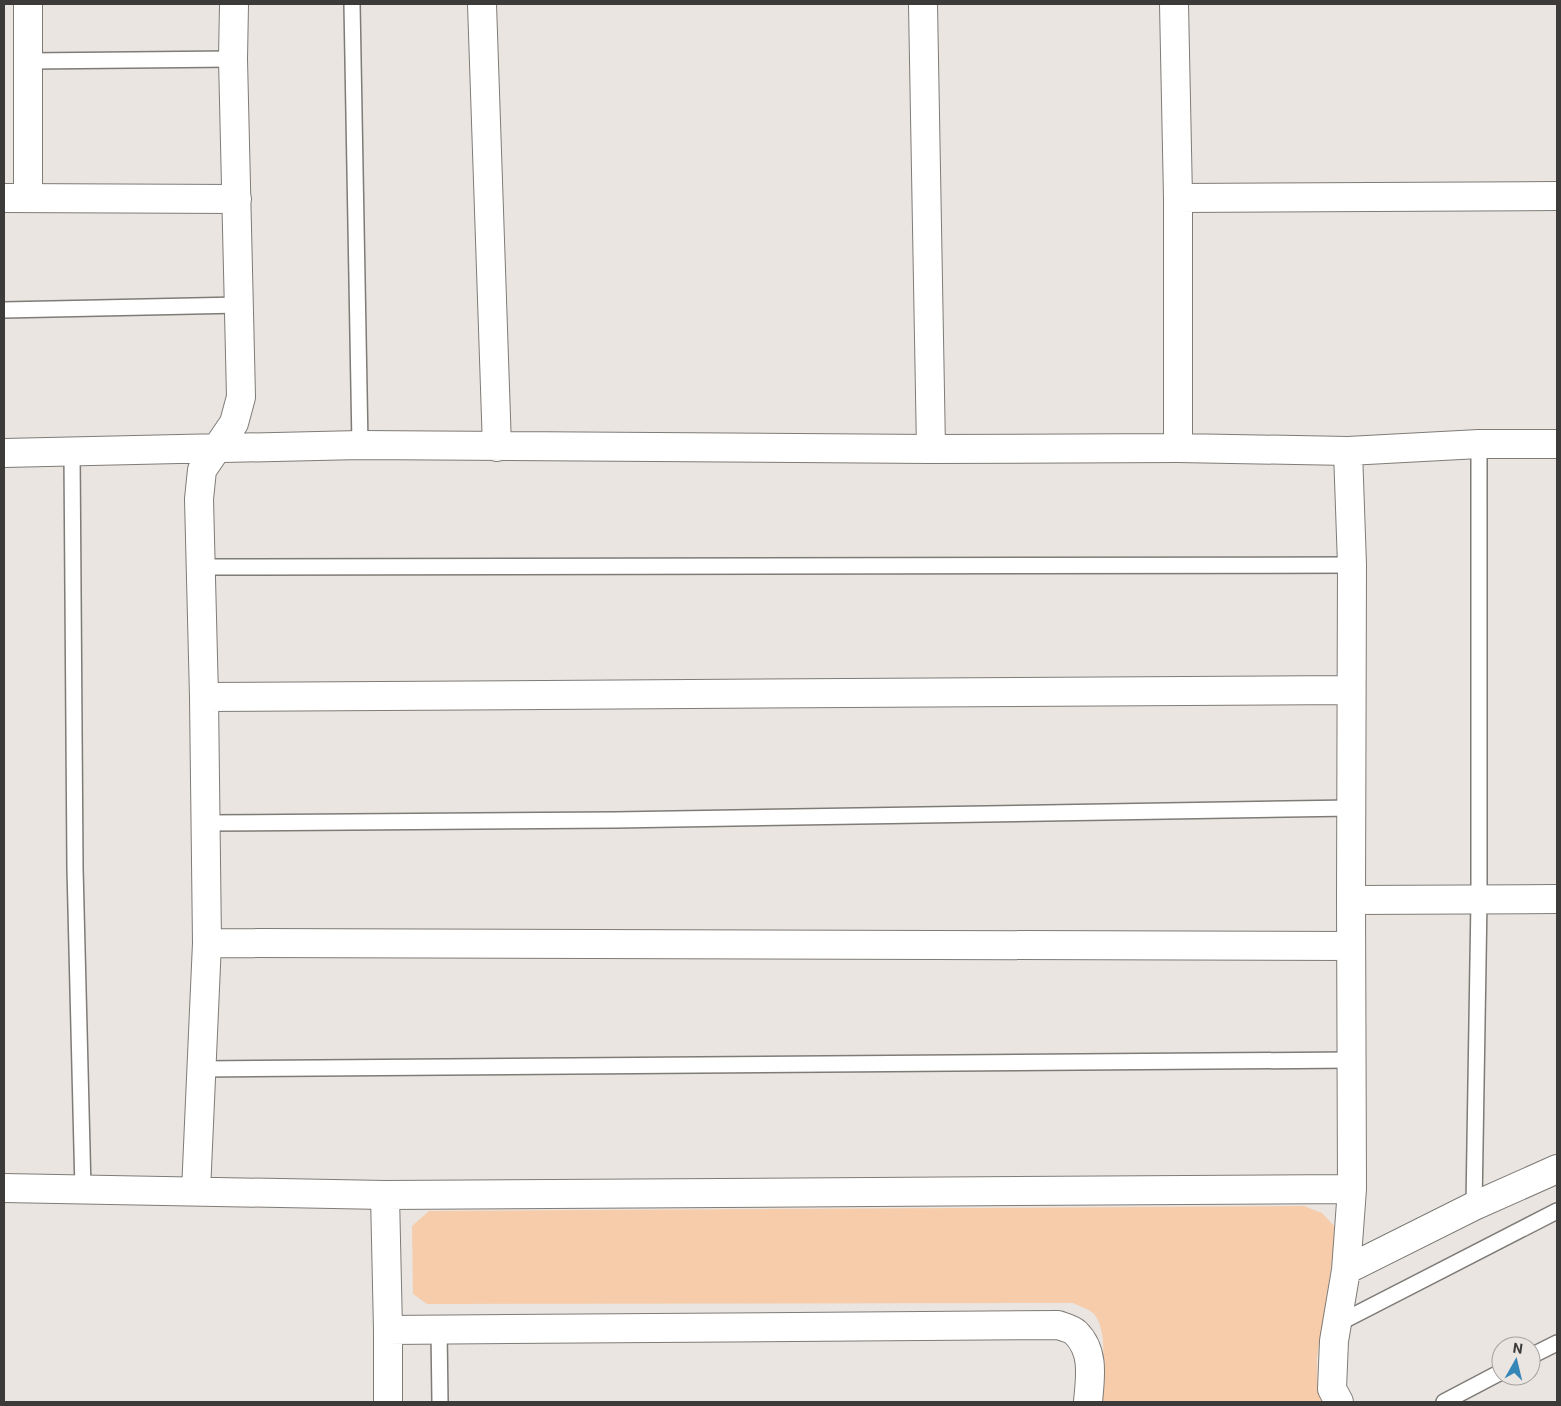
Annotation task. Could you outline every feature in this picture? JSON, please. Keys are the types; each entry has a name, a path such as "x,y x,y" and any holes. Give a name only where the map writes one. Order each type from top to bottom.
{"street":[{"path":"28,4 29,61 16,198 237,199"},
{"path":"196,1191 207,943 199,499 202,470 234,423 241,397 233,59 234,4"},
{"path":"482,4 497,447"},
{"path":"923,4 931,449"},
{"path":"1174,4 1178,198 1178,448"},
{"path":"1178,198 1557,196"},
{"path":"4,453 72,453 360,445 931,449 1178,448 1348,451 1479,444 1557,444"},
{"path":"1339,1402 1332,1389 1334,1341 1346,1270 1352,1189 1350,900 1352,566 1348,451"},
{"path":"204,697 1351,690"},
{"path":"1350,900 1557,899"},
{"path":"207,943 1351,946"},
{"path":"1346,1270 1474,1206 1557,1169"},
{"path":"4,1188 385,1195 1352,1189"},
{"path":"385,1195 388,1402"},
{"path":"388,1330 1058,1325 1075,1332 1088,1349 1090,1368 1088,1402"}],"lane":[{"path":"352,4 360,445"},
{"path":"29,61 233,59"},
{"path":"4,310 240,305"},
{"path":"1474,1206 1479,900 1479,444"},
{"path":"72,453 75,878 83,1190"},
{"path":"200,567 1352,566"},
{"path":"206,823 625,820 1352,808"},
{"path":"202,1069 1350,1060"},
{"path":"1337,1324 1557,1211"},
{"path":"439,1329 440,1402"},
{"path":"1541,1351 1557,1343"},
{"path":"1444,1402 1491,1377"}],"shaded area":[{"path":"1304,1206 1322,1213 1335,1227 1335,1243 1317,1358 1317,1381 1322,1402 1100,1402 1103,1344 1099,1322 1094,1314 1073,1303 427,1304 413,1294 412,1226 429,1211"}]}
